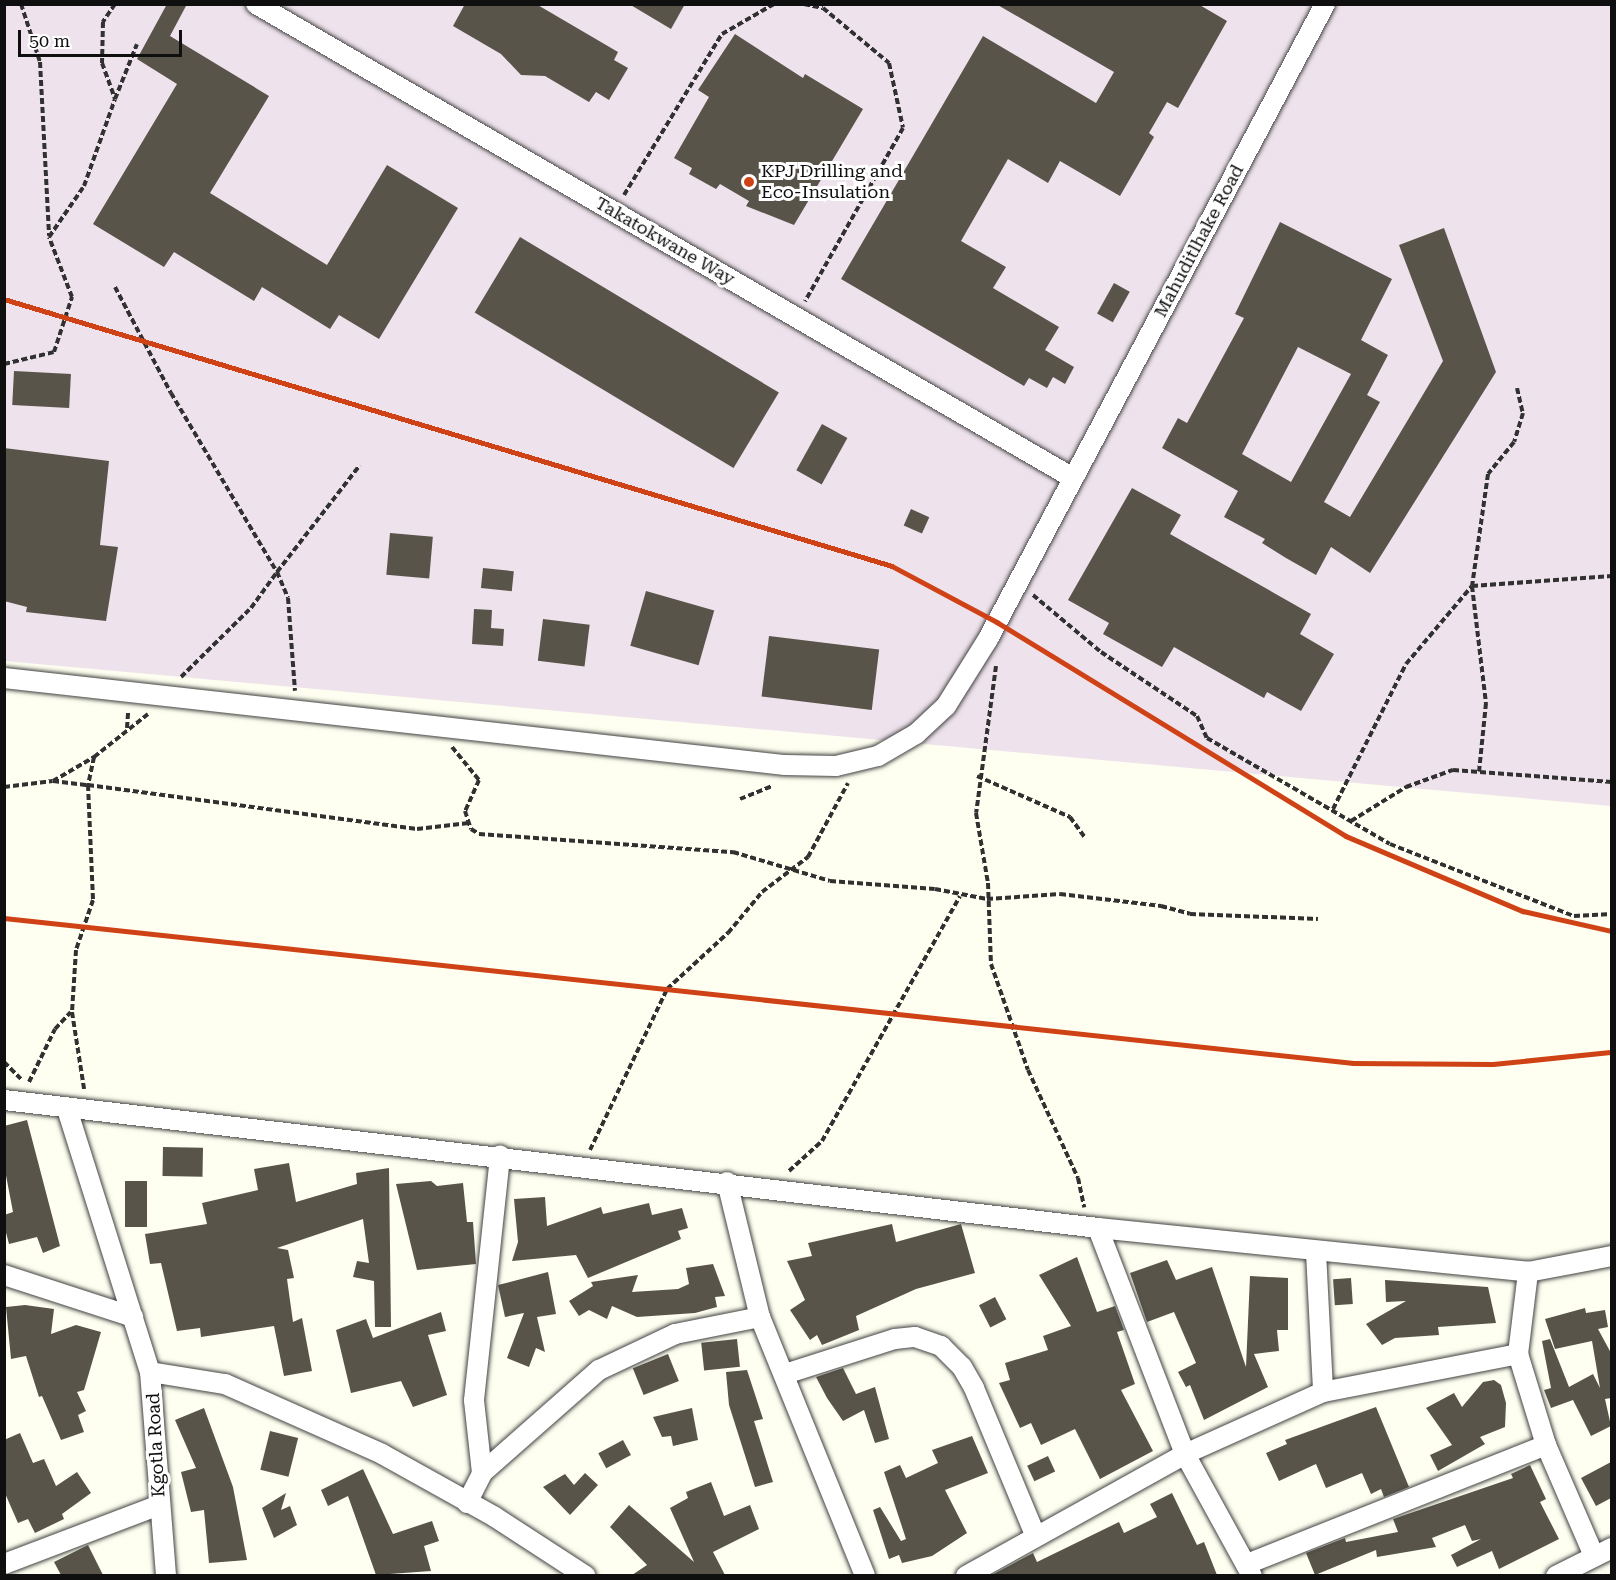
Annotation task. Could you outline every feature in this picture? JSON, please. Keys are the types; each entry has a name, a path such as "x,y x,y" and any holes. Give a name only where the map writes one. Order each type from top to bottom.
{"street":[{"name":"Takatokwane Way","path":"256,4 1073,478"},
{"name":"Mahuditlhake Road","path":"4,678 785,765 836,766 878,756 916,734 946,706 1019,579 1325,4"},
{"path":"4,1100 67,1109 1092,1222 1316,1252 1528,1272 1611,1256"},
{"name":"Kgotla Road","path":"67,1109 150,1372 157,1411 159,1505 166,1575"},
{"path":"482,1473 474,1400 500,1155"},
{"path":"727,1182 760,1317 865,1575"},
{"path":"1092,1222 1185,1454 1249,1570 1546,1444"},
{"path":"1316,1252 1323,1392"},
{"path":"1528,1272 1518,1354 1546,1444 1603,1552 1556,1575"},
{"path":"4,1275 133,1317"},
{"path":"467,1503 482,1473 587,1379 618,1359 675,1334 760,1317"},
{"path":"785,1374 895,1339 915,1337 941,1346 962,1367 974,1388 1036,1538"},
{"path":"966,1575 1185,1454 1323,1392 1518,1354"},
{"path":"150,1372 225,1384 382,1454 586,1575"},
{"path":"4,1564 159,1505"}],"path":[{"path":"4,364 54,352 72,297 49,237 40,62 21,4"},
{"path":"115,4 103,22 102,63 115,99"},
{"path":"613,212 722,34 774,4"},
{"path":"795,317 903,128 890,63 823,8 804,4"},
{"path":"49,237 84,186 136,44"},
{"path":"116,287 171,393 277,572 288,598 297,711"},
{"path":"1479,772 1486,703 1472,586 1488,474 1514,442 1523,412 1517,388"},
{"path":"53,781 94,757 150,712 162,696 251,608 360,465"},
{"path":"1333,810 1406,664 1472,586 1611,576"},
{"path":"1019,579 1032,595 1101,652 1197,716 1207,738 1390,844 1574,916 1611,914"},
{"path":"1027,603 1032,595"},
{"path":"998,657 977,776 976,813 988,883 991,964 1003,1002 1078,1178 1092,1222"},
{"path":"443,727 459,760 479,780 465,811 469,823 479,834 733,852 791,872 830,881 935,889 960,896 987,899 1060,894 1161,906 1190,914 1226,912 1296,921 1318,918"},
{"path":"87,1098 72,1012 76,950 93,900 88,785 94,757"},
{"path":"587,1156 666,989 728,933 762,892 791,872 819,841 855,762"},
{"path":"1351,820 1406,787 1453,770 1611,782"},
{"path":"977,776 1070,817 1085,838"},
{"path":"4,787 53,781 417,829 469,823"},
{"path":"781,1179 822,1141 960,896"},
{"path":"26,1091 55,1029 72,1012"},
{"path":"4,1062 28,1085"}],"shaded area":[{"path":"4,5 1611,5 1611,806 5,661"}],"building":[{"path":"167,4 187,4 170,36 269,96 210,193 327,265 387,165 458,208 379,339 339,315 330,329 262,287 254,301 174,252 164,267 93,224 177,84 137,59"},
{"path":"465,4 536,4 618,52 614,60 628,68 609,100 596,92 589,102 545,76 521,75 501,54 453,26"},
{"path":"629,4 685,4 671,29"},
{"path":"996,4 1198,4 1227,21 1178,108 1167,102 1149,133 1154,137 1120,196 1060,161 1048,183 1008,159 961,241 1006,267 993,288 1059,327 1045,350 1074,367 1065,384 1053,377 1047,388 1029,378 1024,386 841,279 983,36 1096,103 1114,72"},
{"path":"735,34 803,78 805,74 863,109 794,225 746,206 749,201 720,184 716,189 689,174 692,168 674,158 709,97 698,90"},
{"path":"1280,222 1392,279 1361,340 1388,355 1367,395 1380,402 1324,502 1350,517 1443,361 1399,245 1444,228 1496,372 1370,573 1331,547 1316,575 1286,558 1262,543 1265,539 1224,517 1238,491 1162,448 1178,418 1187,423 1244,318 1235,314","holes":["1298,347 1351,374 1291,482 1242,454"]},
{"path":"520,237 779,393 734,468 475,312"},
{"path":"1114,283 1130,292 1113,322 1097,314"},
{"path":"14,371 71,374 69,408 12,405"},
{"path":"822,424 847,438 822,484 796,470"},
{"path":"4,448 109,461 100,545 118,547 106,621 26,612 27,607 4,601"},
{"path":"1132,488 1181,515 1170,534 1311,614 1300,634 1334,654 1301,711 1267,692 1264,698 1174,647 1162,667 1103,634 1109,623 1068,600"},
{"path":"911,509 929,517 922,534 904,525"},
{"path":"390,533 433,537 429,579 386,575"},
{"path":"483,568 514,571 512,591 481,588"},
{"path":"646,591 714,611 699,665 630,646"},
{"path":"474,609 492,610 491,628 504,629 503,646 472,644"},
{"path":"543,619 590,625 585,666 538,661"},
{"path":"769,636 879,650 872,710 762,697"},
{"path":"27,1120 60,1246 43,1253 37,1237 9,1244 4,1225 4,1215 13,1212 4,1165 4,1126"},
{"path":"163,1147 203,1148 202,1177 162,1176"},
{"path":"289,1163 296,1202 357,1184 356,1173 389,1168 391,1327 375,1327 374,1281 353,1277 357,1261 369,1263 363,1219 277,1248 288,1250 294,1278 287,1279 293,1322 302,1318 312,1371 284,1376 274,1326 201,1337 200,1328 177,1331 161,1263 150,1264 145,1234 207,1224 202,1203 258,1190 254,1169"},
{"path":"125,1181 147,1181 147,1227 125,1227"},
{"path":"431,1181 437,1186 463,1183 467,1222 473,1222 476,1264 417,1270 396,1184"},
{"path":"545,1197 547,1226 601,1207 603,1214 649,1203 652,1215 682,1208 688,1228 678,1231 681,1239 588,1278 576,1255 512,1261 518,1242 514,1199"},
{"path":"892,1224 896,1242 961,1224 975,1273 916,1289 856,1316 859,1330 822,1345 817,1335 810,1340 790,1310 805,1300 787,1261 812,1256 808,1243"},
{"path":"1077,1257 1097,1312 1115,1306 1124,1330 1117,1332 1135,1384 1121,1390 1153,1451 1100,1479 1075,1429 1041,1445 1031,1423 1020,1428 999,1383 1010,1380 1005,1363 1048,1350 1043,1336 1071,1326 1039,1275"},
{"path":"1167,1260 1176,1280 1212,1267 1246,1367 1250,1276 1288,1278 1288,1330 1277,1330 1279,1351 1254,1354 1268,1387 1204,1420 1190,1385 1186,1387 1178,1372 1196,1363 1174,1312 1147,1322 1130,1273"},
{"path":"713,1264 725,1296 715,1297 717,1307 695,1313 637,1317 612,1306 607,1319 589,1310 579,1316 569,1301 593,1286 591,1282 638,1275 632,1292 678,1289 689,1284 686,1268"},
{"path":"548,1272 556,1314 537,1317 545,1352 536,1348 529,1367 507,1358 524,1313 505,1317 498,1285"},
{"path":"1351,1278 1353,1304 1335,1305 1333,1279"},
{"path":"1385,1280 1488,1287 1496,1323 1438,1327 1439,1335 1395,1338 1382,1345 1366,1324 1406,1301 1386,1302"},
{"path":"995,1297 1006,1319 990,1327 979,1305"},
{"path":"25,1305 54,1309 51,1334 76,1325 101,1332 84,1390 77,1392 86,1411 78,1415 84,1432 61,1440 42,1396 39,1397 26,1356 11,1359 6,1307"},
{"path":"1585,1308 1586,1313 1605,1310 1608,1327 1598,1329 1611,1353 1611,1398 1605,1399 1611,1426 1591,1436 1573,1400 1551,1408 1544,1390 1551,1388 1542,1341 1550,1339 1569,1387 1593,1374 1600,1388 1592,1341 1555,1349 1545,1319"},
{"path":"441,1312 446,1331 428,1335 447,1395 413,1407 401,1381 351,1393 336,1330 366,1319 373,1338"},
{"path":"737,1339 740,1367 704,1371 701,1343"},
{"path":"668,1354 679,1381 644,1395 633,1368"},
{"path":"843,1368 856,1394 875,1387 889,1439 875,1443 864,1410 843,1421 827,1398 816,1377"},
{"path":"747,1370 763,1419 754,1421 773,1482 755,1487 729,1405 726,1372"},
{"path":"1494,1380 1501,1385 1506,1403 1505,1427 1480,1437 1485,1444 1438,1471 1430,1455 1452,1445 1426,1408 1454,1393 1462,1407 1483,1382"},
{"path":"1376,1407 1409,1487 1384,1497 1381,1489 1371,1494 1362,1473 1326,1488 1316,1464 1279,1481 1266,1453 1287,1444 1285,1440"},
{"path":"204,1408 233,1487 247,1560 209,1563 204,1510 191,1512 181,1472 196,1468 175,1420"},
{"path":"692,1408 698,1440 673,1446 671,1436 662,1437 653,1417"},
{"path":"270,1431 298,1438 288,1477 260,1470"},
{"path":"20,1433 33,1463 44,1459 56,1486 77,1472 91,1493 62,1514 64,1519 35,1533 28,1519 18,1523 4,1491 4,1440"},
{"path":"972,1436 988,1473 945,1490 967,1533 932,1556 902,1563 899,1555 889,1559 873,1510 880,1507 901,1541 906,1539 884,1472 900,1465 906,1478 938,1463 932,1450"},
{"path":"623,1440 631,1455 606,1468 598,1453"},
{"path":"1048,1456 1055,1471 1034,1481 1027,1466"},
{"path":"1611,1462 1611,1498 1596,1506 1581,1478"},
{"path":"1530,1465 1546,1499 1540,1502 1559,1539 1499,1569 1492,1551 1457,1567 1451,1555 1481,1539 1472,1541 1465,1525 1432,1538 1436,1547 1377,1557 1376,1550 1315,1575 1306,1553 1345,1538 1346,1542 1398,1532 1393,1519 1513,1478 1511,1474"},
{"path":"363,1469 393,1534 432,1521 439,1541 424,1546 431,1571 376,1575 348,1496 328,1506 321,1490"},
{"path":"585,1473 598,1485 570,1515 543,1487 565,1474 574,1485"},
{"path":"711,1482 724,1516 750,1505 759,1529 713,1552 725,1575 632,1575 647,1565 610,1527 629,1505 694,1562 670,1508 688,1498 686,1492"},
{"path":"286,1493 281,1510 290,1506 297,1525 274,1538 262,1508"},
{"path":"1172,1493 1197,1545 1204,1542 1217,1575 992,1575 1033,1553 1037,1562 1119,1522 1124,1533 1157,1517 1150,1504"},
{"path":"88,1545 103,1575 61,1575 54,1562"}],"railway":[{"path":"4,299 892,566 997,622 1346,836 1523,911 1612,931"},
{"path":"4,918 1353,1063 1493,1064 1612,1052"}],"place":[{"name":"KPJ Drilling and Eco-Insulation","path":"749,182"}]}
